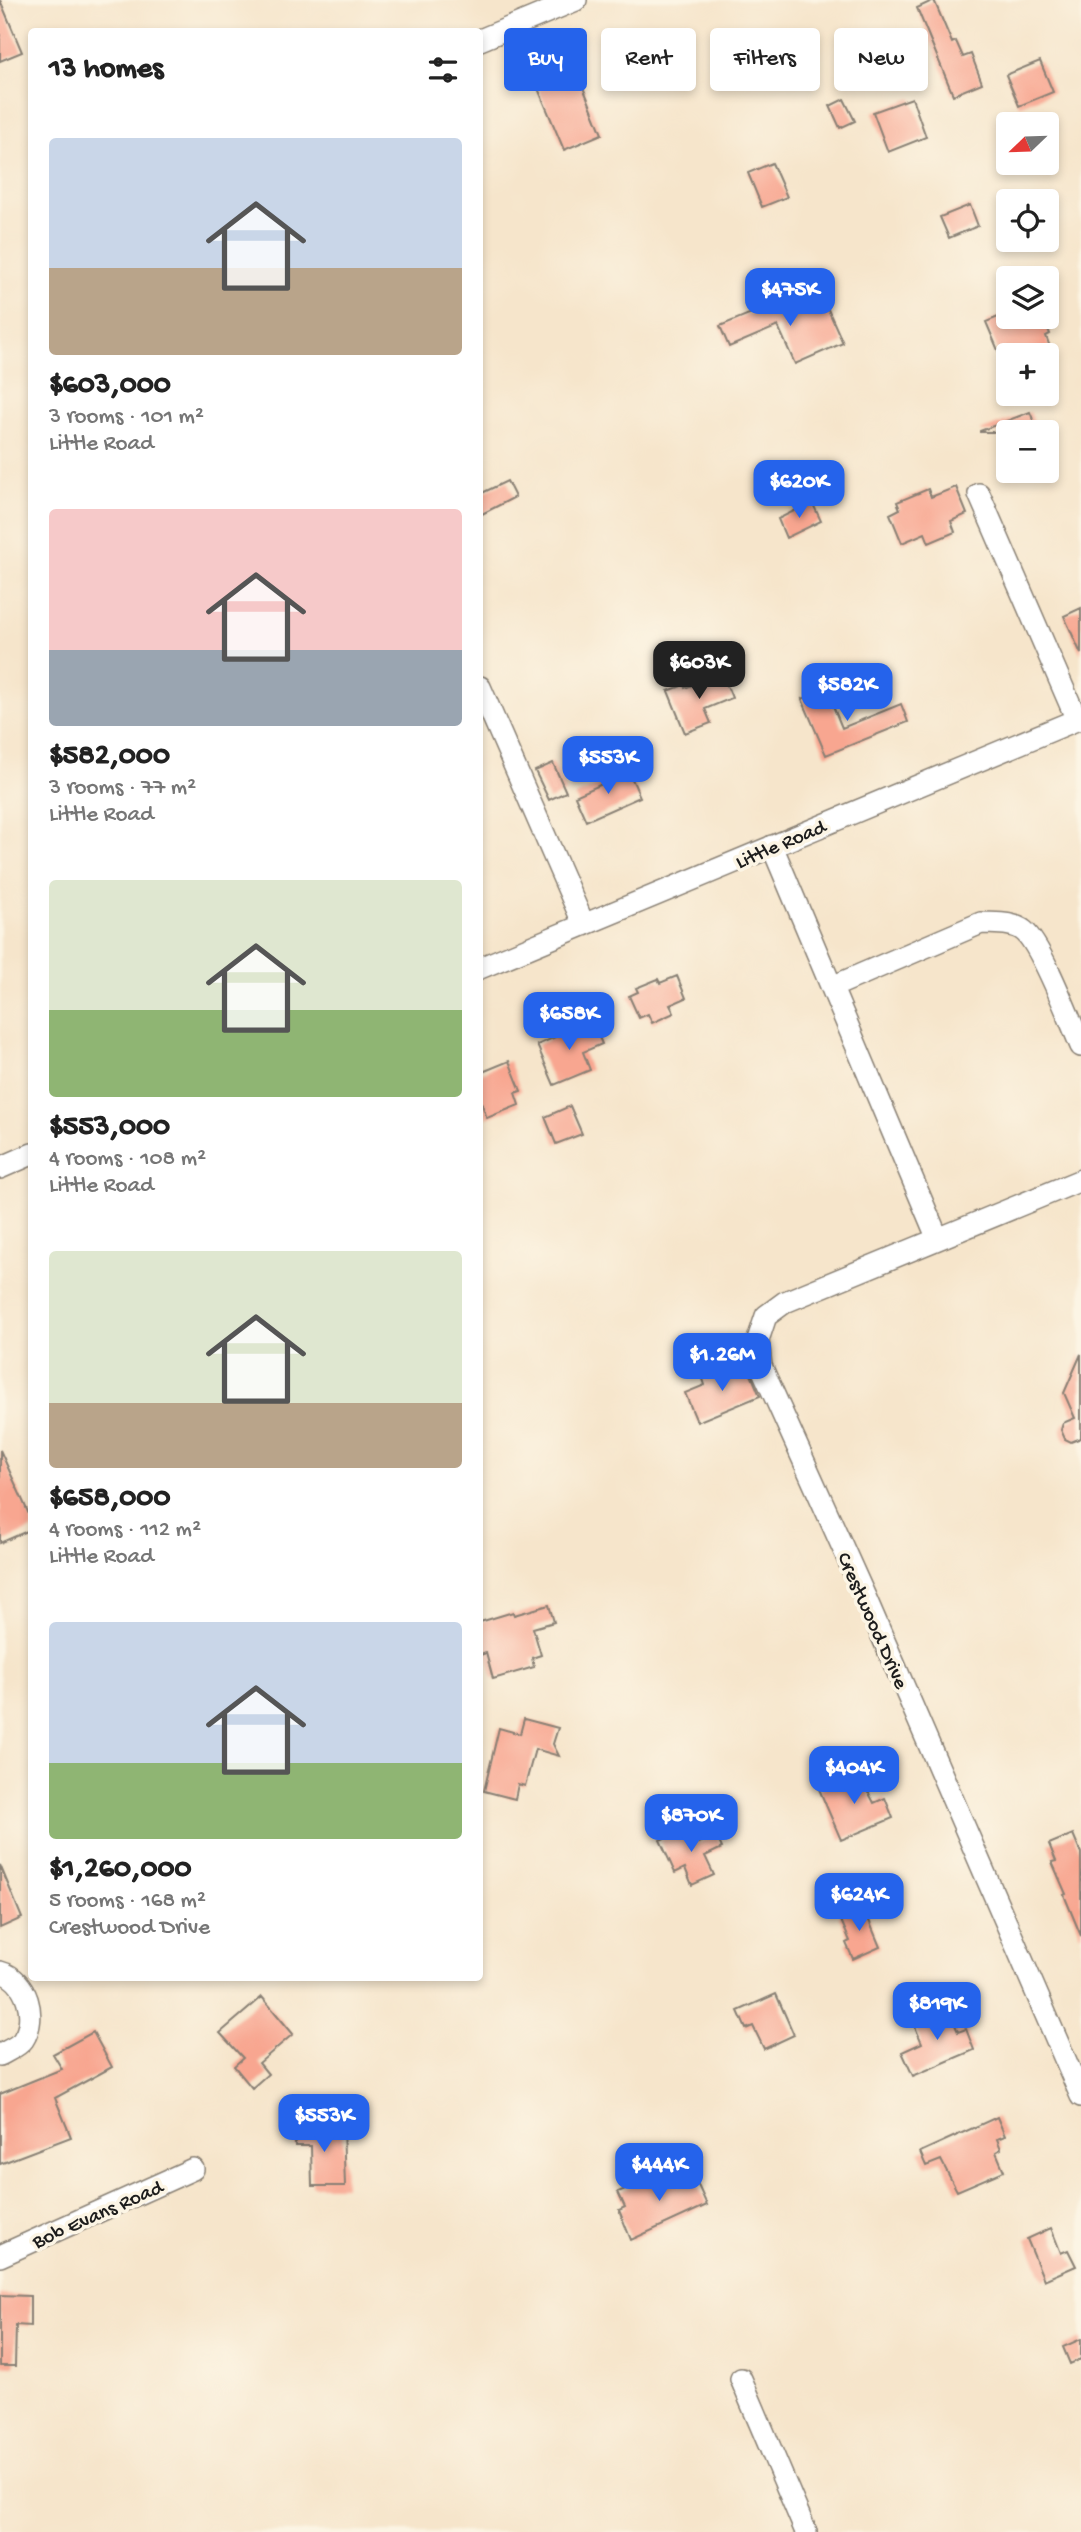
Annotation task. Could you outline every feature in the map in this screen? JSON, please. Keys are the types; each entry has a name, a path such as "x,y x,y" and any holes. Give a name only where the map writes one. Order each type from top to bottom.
{"street":[{"path":"483,39 576,0"},
{"path":"979,494 1079,719"},
{"path":"483,694 584,925"},
{"name":"Little Road","path":"483,967 1079,719"},
{"path":"772,846 937,1237"},
{"path":"832,986 982,923 1008,924 1024,931 1040,953 1081,1046"},
{"path":"0,1168 28,1156"},
{"name":"Crestwood Drive","path":"1081,1180 937,1237 785,1302 766,1316 758,1340 761,1366 866,1599 1081,2096"},
{"path":"0,1972 7,1973 26,1993 31,2017 22,2041 0,2054"},
{"name":"Bob Evans Road","path":"0,2256 193,2169"},
{"path":"741,2379 806,2532"}],"building":[{"path":"0,0 22,52 0,61"},
{"path":"934,0 952,43 956,41 963,57 971,54 982,83 953,95 928,35 928,28 925,28 917,8"},
{"path":"1040,61 1053,92 1019,106 1006,75"},
{"path":"539,91 585,91 602,134 564,150"},
{"path":"912,98 926,137 888,152 873,112"},
{"path":"844,99 855,121 840,128 830,106"},
{"path":"772,163 787,197 762,207 748,173"},
{"path":"970,205 978,226 949,238 940,217"},
{"path":"822,296 843,343 795,364 778,326 729,347 720,326 783,300 788,311"},
{"path":"996,318 996,329 1048,329 1050,334 1046,336 1048,343 996,343 996,346 986,322"},
{"path":"1030,412 1033,420 1009,420"},
{"path":"996,425 996,432 980,431"},
{"path":"507,481 515,497 483,513 483,493"},
{"path":"956,487 967,514 951,521 955,532 929,543 925,533 902,543 890,514 900,509 897,502 928,489 931,497"},
{"path":"812,502 821,521 786,538 778,519"},
{"path":"1081,608 1081,654 1064,616"},
{"path":"722,673 732,698 705,709 711,723 685,733 668,691 684,685 685,688"},
{"path":"826,689 842,728 901,704 908,722 826,755 802,699"},
{"path":"553,763 566,792 549,800 535,771"},
{"path":"629,772 640,797 586,821 575,796"},
{"path":"677,976 686,998 670,1005 674,1013 652,1023 648,1014 639,1018 629,996 638,992 636,988 658,979 660,983"},
{"path":"592,1021 602,1044 583,1052 590,1070 554,1085 537,1045"},
{"path":"509,1061 521,1091 515,1093 519,1105 487,1118 483,1107 483,1072"},
{"path":"570,1106 582,1134 556,1144 545,1117"},
{"path":"1081,1354 1081,1438 1071,1442 1065,1439 1061,1430 1063,1423 1075,1418 1064,1393"},
{"path":"748,1367 760,1396 697,1422 685,1393 705,1385 702,1376 723,1368 727,1376"},
{"path":"0,1450 28,1512 28,1531 0,1543"},
{"path":"549,1605 554,1622 533,1628 541,1655 532,1658 534,1667 493,1679 486,1653 483,1654 483,1621 513,1612 514,1615"},
{"path":"524,1719 558,1728 553,1744 559,1756 535,1749 525,1786 518,1784 515,1799 484,1791 499,1728 520,1734"},
{"path":"858,1772 874,1803 885,1798 893,1818 841,1840 819,1789"},
{"path":"691,1826 699,1843 716,1835 722,1848 705,1856 714,1875 692,1885 685,1868 675,1873 660,1840"},
{"path":"1073,1834 1081,1853 1081,1936 1052,1862 1056,1861 1049,1844"},
{"path":"0,1865 22,1918 0,1928"},
{"path":"863,1906 880,1947 853,1959 846,1943 850,1941 839,1916"},
{"path":"776,1994 794,2035 764,2049 753,2026 746,2029 738,2011"},
{"path":"262,1997 293,2034 259,2063 268,2074 252,2088 234,2066 243,2058 220,2033"},
{"path":"947,2005 958,2032 966,2029 974,2050 913,2076 902,2052 922,2043 912,2020"},
{"path":"93,2032 112,2067 55,2098 71,2137 0,2164 0,2094 62,2069 53,2054"},
{"path":"997,2117 1005,2136 997,2139 1001,2149 996,2152 1004,2171 957,2191 941,2160 926,2166 920,2152"},
{"path":"343,2127 345,2186 312,2186 311,2146 295,2146 295,2128"},
{"path":"666,2172 671,2184 693,2174 707,2205 631,2240 619,2210 625,2207 618,2192"},
{"path":"1051,2228 1061,2253 1068,2250 1076,2266 1044,2280 1027,2239"},
{"path":"0,2295 30,2296 30,2326 16,2325 15,2366 0,2366"},
{"path":"1081,2339 1081,2359 1070,2364 1063,2347"}]}
